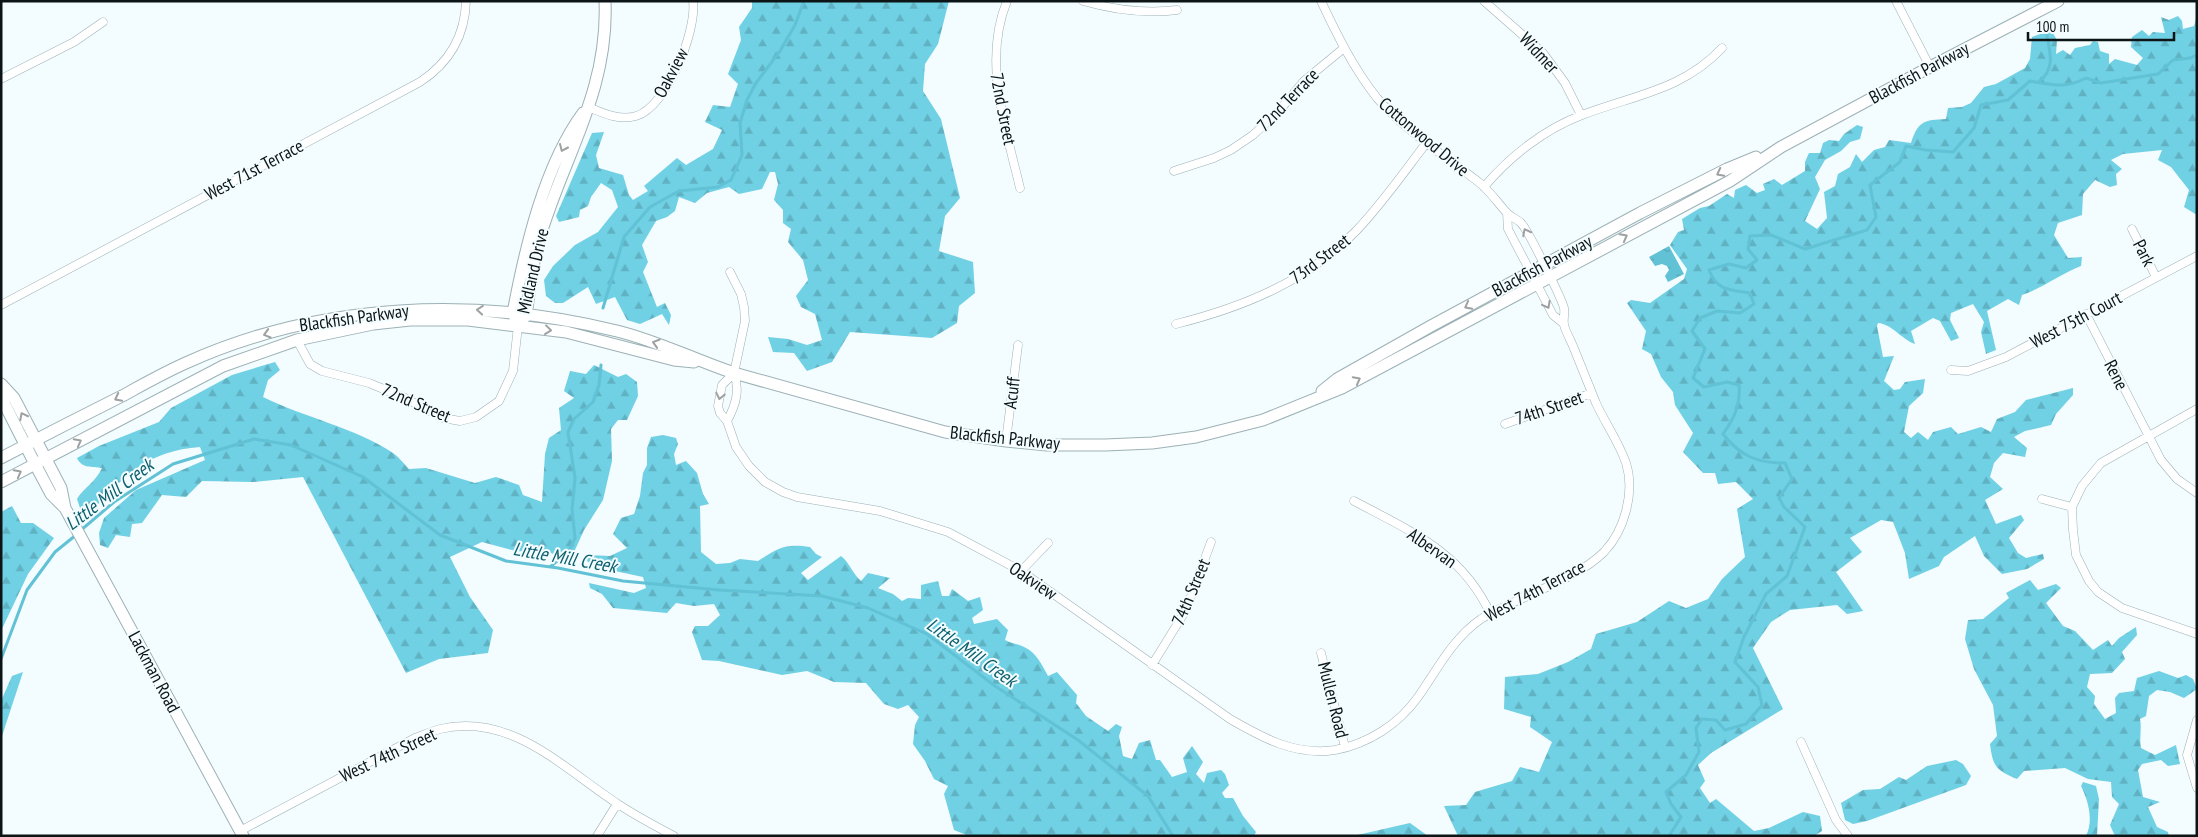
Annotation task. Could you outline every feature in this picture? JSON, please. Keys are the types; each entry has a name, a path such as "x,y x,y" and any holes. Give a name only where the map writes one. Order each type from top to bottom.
{"main road":[{"name":"Midland Drive","path":"518,326 526,315 539,239 581,131 600,68 605,39 604,1"},
{"name":"Blackfish Parkway","path":"31,442 188,362 251,338 285,328 364,313 402,310 475,310 513,313 619,331 675,349 701,362 734,373 945,432 1047,445 1152,443 1196,437 1263,420 1342,388 1730,181 1781,147 2058,1"},
{"name":"Midland Drive","path":"518,326 513,313 526,244 542,198 571,129 588,106"},
{"name":"Blackfish Parkway","path":"1312,399 1337,379 1543,265 1727,169 1781,147"},
{"name":"Blackfish Parkway","path":"40,461 223,366 297,340 373,324 410,320 468,320 566,332 674,360 701,362"},
{"name":"Lackman Road","path":"2,386 4,403 31,442 40,461 51,494 65,508 241,833"},
{"path":"1,458 31,442"},
{"path":"1,482 40,461"}],"street":[{"name":"West 71st Terrace","path":"1,304 425,78 438,69 454,48 466,16 466,1"},
{"name":"Oakview","path":"588,106 614,117 626,118 642,114 655,104 664,93 689,38 695,13 693,1"},
{"name":"72nd Street","path":"1007,1 997,41 995,65 1001,110 1020,188"},
{"path":"1083,1 1107,8 1139,12 1178,10"},
{"name":"Cottonwood Drive","path":"1321,1 1344,48 1379,100 1427,142 1484,187 1501,203 1507,213 1522,224 1564,309 1564,324 1592,393"},
{"name":"Widmer","path":"1484,1 1543,54 1565,83 1581,115"},
{"path":"1896,1 1930,67"},
{"path":"1,79 74,42 103,22"},
{"name":"72nd Terrace","path":"1174,171 1214,158 1231,150 1253,135 1279,111 1304,81 1344,48"},
{"path":"1484,187 1506,163 1526,147 1581,115 1672,84 1707,64 1722,48"},
{"name":"73rd Street","path":"1176,324 1218,314 1285,285 1309,270 1336,250 1356,231 1427,142"},
{"name":"Cottonwood Drive","path":"1507,213 1508,229 1536,284 1553,315 1564,324"},
{"name":"Park","path":"2132,229 2156,278"},
{"name":"West 75th Court","path":"1950,370 1968,371 2006,357 2197,256"},
{"name":"Oakview","path":"730,272 737,284 744,307 743,337 734,373 722,386 718,406 720,413 727,421 736,447 749,466 764,482 797,497 880,511 948,532 1021,571 1230,719 1286,748 1315,751 1345,747"},
{"name":"Rene","path":"2086,314 2161,460 2177,479 2197,493"},
{"name":"72nd Street","path":"297,340 310,364 322,371 369,383 405,398 443,418 460,421 476,417 499,401 512,371 518,326"},
{"name":"Acuff","path":"1006,440 1018,345"},
{"name":"Oakview","path":"727,421 734,410 738,386 734,373"},
{"name":"74th Street","path":"1505,424 1592,393"},
{"name":"West 74th Terrace","path":"1345,747 1365,740 1384,730 1400,717 1416,699 1454,645 1481,619 1584,567 1604,552 1618,533 1626,510 1629,484 1626,465 1592,393"},
{"path":"2197,409 2101,463 2082,486 2072,507 2076,555 2089,581 2098,592 2122,608 2197,634"},
{"path":"2042,499 2072,507"},
{"name":"Albervan","path":"1354,501 1445,553 1472,582 1491,615"},
{"name":"74th Street","path":"1152,665 1186,610 1210,542"},
{"path":"1021,571 1048,544"},
{"name":"Mullen Road","path":"1321,653 1345,747"},
{"path":"2197,720 2187,755 2197,788"},
{"name":"West 74th Street","path":"241,833 415,738 441,729 466,727 486,728 526,742 548,754 618,804 674,836"},
{"path":"1801,742 1836,820 1848,836"},
{"path":"596,836 618,804"}],"green space":[{"path":"752,1 949,1 938,44 925,64 923,91 941,119 960,198 945,216 939,251 973,262 975,293 959,306 957,323 932,338 850,332 832,362 807,371 794,353 773,352 768,337 788,339 807,345 822,340 815,314 801,307 796,296 808,280 803,260 788,242 791,229 783,223 783,210 774,200 778,184 775,172 770,172 762,189 739,194 729,187 707,193 695,203 679,197 675,211 667,217 656,221 642,245 648,262 643,272 657,307 665,303 671,315 669,325 662,314 640,324 627,320 615,297 596,304 588,287 563,303 555,303 546,296 544,280 553,266 575,245 598,232 618,207 612,190 601,183 591,197 588,206 580,210 579,217 559,222 556,216 592,133 604,132 596,155 599,168 623,175 629,195 633,200 648,191 644,186 677,158 686,165 713,149 722,130 705,122 713,105 730,107 738,84 728,74 741,40 739,27 752,8"},
{"path":"2178,16 2182,21 2183,29 2194,26 2197,16 2197,215 2184,207 2189,190 2171,167 2158,160 2162,150 2123,154 2111,160 2122,169 2116,174 2117,185 2110,187 2095,180 2083,194 2082,215 2058,223 2054,235 2068,258 2082,257 2081,266 2022,295 2019,305 2008,299 1987,311 1996,350 1986,354 1981,332 1984,322 1973,304 1951,313 1950,320 1959,338 1951,341 1940,321 1933,318 1911,331 1915,344 1888,326 1878,323 1883,357 1894,356 1884,381 1894,390 1900,389 1905,382 1925,379 1923,393 1909,406 1904,432 1911,438 1918,432 1928,440 1933,432 1951,427 1958,434 1981,427 1991,432 1997,419 2015,412 2026,400 2073,388 2073,395 2056,414 2051,425 2025,431 2014,437 2027,448 2025,457 2003,453 1994,463 1990,477 2003,489 1985,500 1996,524 2021,515 2024,520 2009,538 2018,553 2026,558 2043,554 2044,559 2027,569 2002,574 1984,556 1975,536 1944,557 1939,566 1909,579 1905,553 1893,522 1881,520 1850,538 1862,552 1836,572 1863,611 1847,614 1837,605 1790,610 1771,622 1753,648 1783,709 1711,753 1698,765 1705,781 1700,788 1710,803 1716,799 1754,831 1769,828 1803,812 1820,816 1822,831 1814,836 1458,836 1444,806 1466,805 1475,792 1512,781 1520,767 1539,772 1552,742 1530,727 1531,717 1504,709 1505,677 1538,674 1568,662 1591,649 1596,634 1637,622 1669,601 1686,608 1708,599 1722,579 1745,557 1737,509 1753,499 1736,482 1718,484 1715,473 1703,473 1683,452 1693,433 1675,405 1673,392 1661,377 1651,354 1642,349 1646,331 1627,303 1631,300 1650,303 1684,279 1687,269 1670,245 1678,232 1684,230 1682,219 1700,208 1709,206 1727,194 1734,198 1735,190 1746,185 1757,193 1765,190 1763,184 1774,179 1782,185 1805,171 1805,162 1809,153 1820,153 1823,143 1829,140 1839,141 1844,134 1857,125 1863,127 1860,139 1850,142 1841,151 1825,160 1815,177 1820,189 1805,221 1817,229 1827,218 1824,192 1835,186 1838,174 1850,167 1856,154 1862,162 1874,150 1885,147 1889,140 1911,143 1916,130 1923,123 1946,119 1948,108 1962,107 1971,103 1984,87 1996,84 2025,68 2030,59 2032,37 2051,30 2057,40 2056,54 2063,50 2070,55 2075,48 2090,45 2093,41 2098,42 2100,51 2109,54 2109,64 2115,59 2137,65 2143,58 2131,47 2132,37 2142,30 2149,36 2153,32 2165,33 2161,17 2169,20"},
{"path":"275,362 280,370 268,380 263,397 362,436 395,455 409,469 426,468 475,483 496,477 519,485 523,495 542,502 545,454 549,438 561,430 559,408 574,398 564,391 570,371 586,374 594,365 618,377 626,374 637,382 638,396 627,420 618,420 611,429 612,461 603,500 584,530 570,561 551,553 516,551 482,542 450,557 470,597 493,630 488,653 439,659 406,673 303,477 253,482 202,481 186,497 162,495 142,523 132,524 130,537 116,535 108,548 100,545 99,533 104,518 136,490 205,460 200,447 181,449 151,460 138,468 114,488 90,513 81,511 77,499 96,478 102,468 84,465 77,458 99,446 159,422 171,408 232,375"},
{"path":"663,435 676,438 678,444 674,454 676,465 686,461 697,473 703,494 709,504 700,506 701,552 716,564 730,563 740,559 758,561 788,546 810,547 816,554 822,557 801,573 808,580 841,556 861,581 868,573 890,578 878,588 893,594 902,601 908,598 921,599 921,585 938,581 942,596 949,596 952,589 968,601 980,597 983,610 972,618 974,624 997,619 1008,630 1005,640 1032,652 1048,676 1057,672 1077,695 1076,703 1086,716 1108,731 1116,724 1122,727 1119,736 1123,756 1132,759 1139,743 1150,740 1156,760 1160,760 1172,777 1187,772 1183,758 1192,746 1203,762 1196,774 1204,783 1207,773 1221,770 1225,774 1229,785 1222,793 1225,798 1233,798 1243,816 1256,832 1254,836 969,836 954,830 944,794 948,786 934,779 925,761 913,744 915,725 919,717 908,705 898,709 884,704 866,683 834,682 807,671 782,675 719,661 702,660 692,632 695,626 708,626 720,615 714,604 694,606 676,603 667,613 613,608 602,594 590,588 589,583 634,593 646,588 643,577 596,567 587,561 588,555 610,556 627,548 613,534 621,518 634,514 640,496 643,473 647,465 647,448 651,437"},
{"path":"12,506 21,523 33,523 54,538 28,574 1,631 1,512"},
{"path":"2030,580 2038,590 2056,584 2061,588 2046,603 2063,626 2075,631 2093,650 2108,640 2112,646 2119,638 2136,627 2137,635 2122,652 2125,659 2112,673 2090,674 2087,687 2095,696 2094,704 2105,719 2116,713 2115,698 2119,693 2134,691 2137,678 2159,671 2178,678 2186,675 2193,679 2197,689 2184,698 2170,692 2157,690 2149,696 2146,716 2140,719 2141,748 2155,755 2176,745 2180,764 2168,766 2161,760 2142,764 2138,770 2143,797 2160,802 2148,807 2157,827 2168,832 2169,836 2115,836 2110,825 2119,804 2112,797 2111,782 2088,779 2065,768 2024,771 2017,779 2004,773 1994,763 1990,744 1997,736 1993,705 1974,669 1965,639 1968,620 1983,619 2009,598 2006,593"},
{"path":"23,672 1,739 1,701 12,676"},
{"path":"1956,760 1963,764 1971,776 1966,785 1867,821 1853,824 1845,820 1841,803 1863,790 1880,789 1899,777 1906,780 1927,766"},
{"path":"2083,782 2096,786 2099,799 2097,836 2086,836 2090,817 2086,797 2081,786"},
{"path":"1410,823 1428,836 1353,836"}],"water":[{"path":"1669,246 1684,274 1668,282 1665,276 1669,270 1667,266 1662,264 1655,266 1649,257"}],"waterway":[{"path":"603,308 624,237 650,207 679,191 718,187 731,180 742,155 740,123 747,100 756,83 780,51 795,25 804,1"},
{"path":"2039,82 2045,76 2050,64 2050,51 2046,30"},
{"path":"1669,836 1681,817 1671,804 1666,792 1686,775 1699,752 1696,728 1702,719 1716,720 1725,730 1746,724 1762,705 1758,687 1735,662 1744,637 1766,594 1787,576 1805,527 1784,507 1779,498 1792,479 1785,463 1766,462 1750,457 1736,448 1723,434 1736,411 1739,399 1739,385 1727,382 1704,387 1693,378 1705,349 1692,331 1700,318 1717,311 1740,313 1754,304 1750,293 1730,290 1720,286 1709,270 1729,264 1746,268 1757,260 1748,249 1750,236 1771,235 1805,249 1867,230 1876,217 1870,185 1900,162 1906,146 1953,152 1974,128 1981,105 2008,100 2030,81 2065,85 2086,78 2101,83 2158,74 2173,60 2190,58 2197,55"},
{"path":"550,567 569,551 575,538 572,509 575,478 568,432 574,419 593,402 599,385 601,365"},
{"name":"Little Mill Creek","path":"80,531 114,502 173,464 254,439 291,445 363,477 440,535 506,561 558,568 623,581 719,590 822,596 868,608 927,634 995,686 1078,740 1148,796 1173,836"},
{"name":"Little Mill Creek","path":"1,659 27,590 55,552 76,535"}]}
